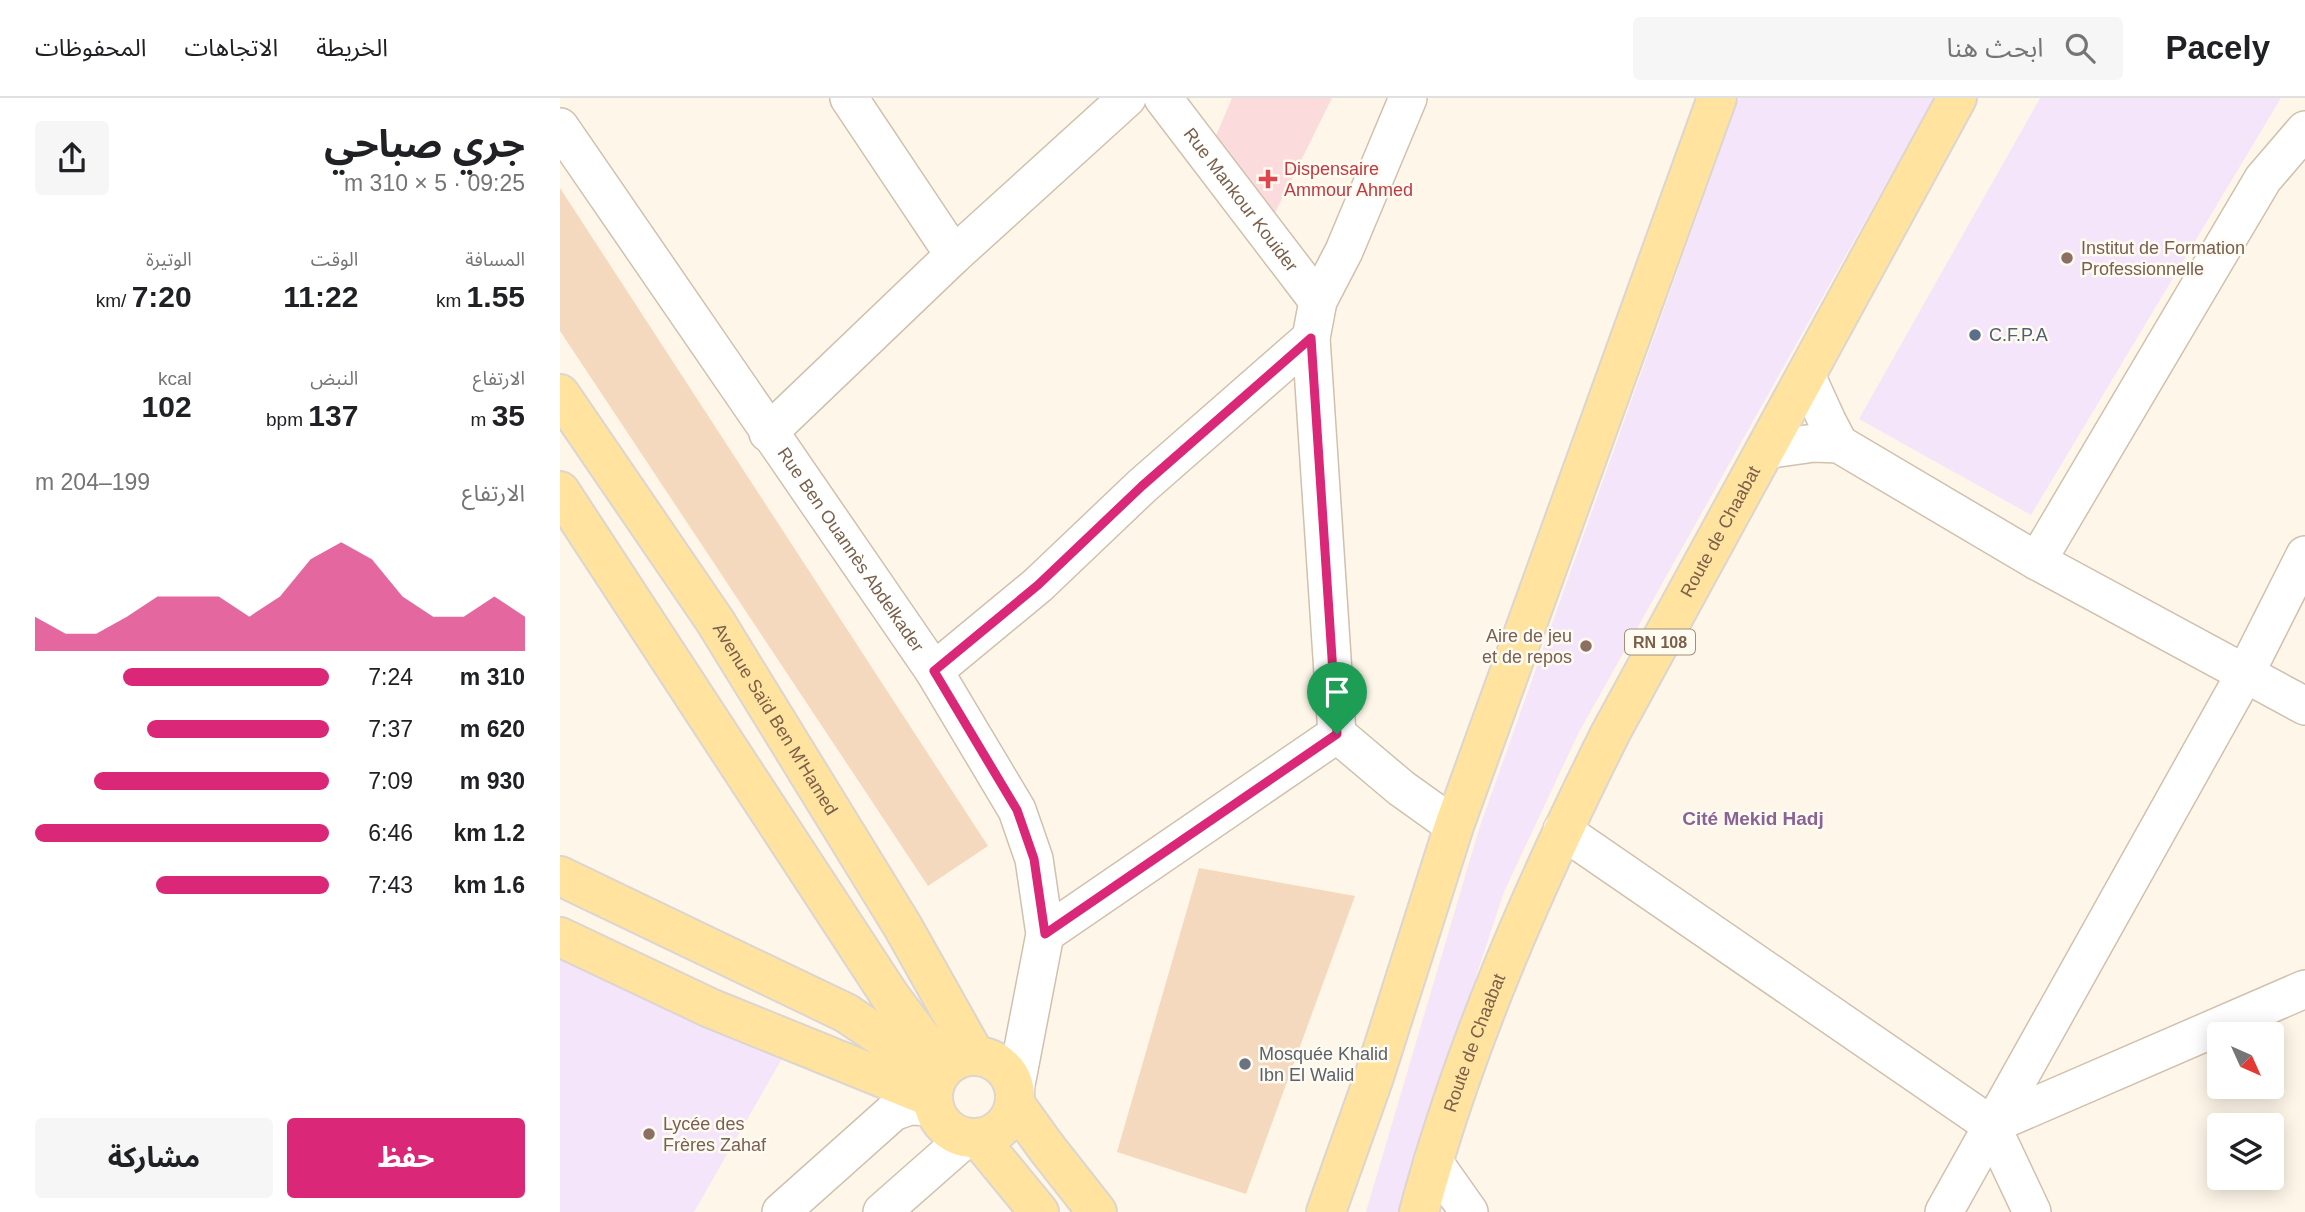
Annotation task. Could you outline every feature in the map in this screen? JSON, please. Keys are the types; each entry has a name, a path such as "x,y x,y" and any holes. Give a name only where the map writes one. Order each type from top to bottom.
{"main road":[{"path":"1326,1212 1373,1080 1454,826 1717,98"},
{"name":"Route de Chaabat","path":"1419,1212 1433,1161 1491,998 1562,830 1611,732 1957,98"},
{"name":"Avenue Saïd Ben M'Hamed","path":"560,394 715,621 903,927 945,1080"},
{"path":"560,491 945,1080 938,1118 945,1127 972,1138 1039,1212"},
{"path":"560,876 846,1013 945,1080"},
{"path":"560,937 709,1008 945,1080 990,1058 1010,1076 1015,1097 1062,1169 1097,1212"},
{"path":"972,1138 991,1135 1002,1127 1011,1116 1015,1097"}],"street":[{"path":"849,98 954,255"},
{"path":"768,433 954,255 1127,98"},
{"name":"Rue Mankour Kouider","path":"1163,98 1318,301"},
{"path":"1408,98 1344,251 1318,301 1311,338 1337,734 1401,788 1454,826"},
{"name":"Rue Ben Ouannès Abdelkader","path":"560,127 934,671 1017,810 1034,859 1045,934 1015,1097"},
{"path":"2038,561 2263,179 2305,130"},
{"path":"934,671 1038,585 1142,486 1311,338"},
{"path":"1806,375 1839,444"},
{"path":"1765,450 1814,443 1839,444 2038,561 2305,706"},
{"path":"1944,1212 2246,673 2305,555"},
{"path":"1045,934 1337,734"},
{"path":"1562,830 1991,1125 2032,1212"},
{"path":"1991,1125 2305,989"},
{"path":"781,1212 893,1112 910,1106 945,1080"},
{"path":"882,1212 972,1138"},
{"path":"1433,1161 1469,1212"}],"shaded area":[{"name":"Dispensaire Ammour Ahmed","path":"1232,98 1332,98 1272,219 1215,138"},
{"name":"Aire de jeu et de repos","path":"1739,98 1934,98 1578,734 1504,892 1412,1170 1401,1212 1366,1212 1479,829"},
{"name":"Institut de Formation Professionnelle","path":"2040,98 2281,98 2031,515 1859,419"},
{"name":"Lycée des Frères Zahaf","path":"560,955 784,1055 694,1212 560,1212"}],"building":[{"path":"560,188 988,846 928,886 560,331"},
{"path":"1199,868 1355,896 1246,1194 1117,1152"}],"place":[{"name":"Dispensaire Ammour Ahmed","path":"1268,179"},
{"name":"Institut de Formation Professionnelle","path":"2067,258"},
{"name":"C.F.P.A","path":"1975,335"},
{"name":"Aire de jeu et de repos","path":"1586,646"},
{"name":"Mosquée Khalid Ibn El Walid","path":"1245,1064"},
{"name":"Lycée des Frères Zahaf","path":"649,1134"}],"district":[{"name":"Cité Mekid Hadj","path":"1753,818"}],"route":[{"path":"1311,338 1337,734 1045,934 1034,859 1017,810 934,671 1038,585 1142,486 1311,338"}]}
